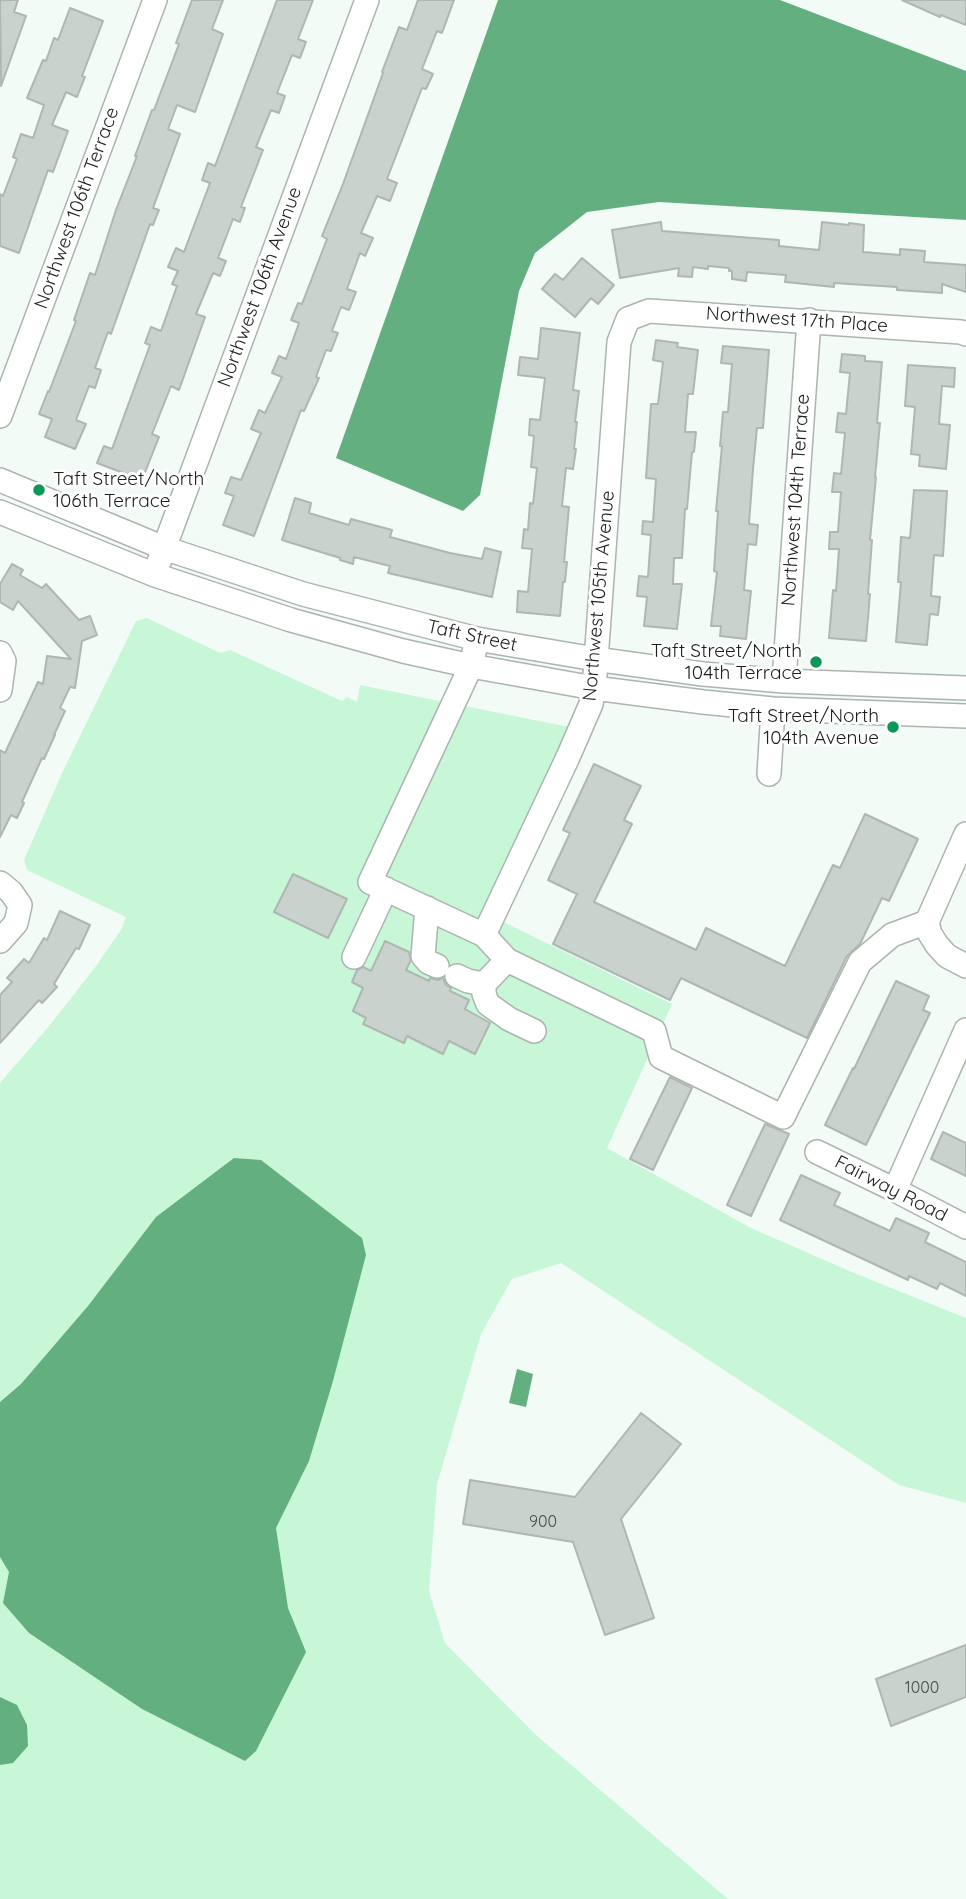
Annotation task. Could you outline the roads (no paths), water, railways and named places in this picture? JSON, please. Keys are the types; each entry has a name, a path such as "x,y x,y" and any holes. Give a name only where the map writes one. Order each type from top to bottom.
{"street":[{"name":"Northwest 106th Avenue","path":"155,575 367,0"},
{"name":"Northwest 106th Terrace","path":"0,416 147,2"},
{"name":"Northwest 17th Place","path":"628,319 649,311 809,320 966,334"},
{"name":"Northwest 105th Avenue","path":"484,935 584,723 594,688 619,342 628,319"},
{"name":"Northwest 104th Terrace","path":"784,681 809,320"},
{"name":"Taft Street","path":"0,480 164,548 303,594 477,639 703,674 784,681 966,688"},
{"name":"Taft Street","path":"0,512 155,575 291,621 471,666 594,688 703,702 773,709 966,716"},
{"path":"477,639 471,666 370,882 484,935 507,960 654,1031 661,1057 783,1117 860,962 892,935 927,922"},
{"path":"0,653 4,662 0,690"},
{"path":"769,774 773,709"},
{"path":"966,834 927,922 937,945 947,956 966,966"},
{"path":"0,883 20,905 16,923 0,941"},
{"path":"354,957 386,889"},
{"path":"427,908 423,956 468,981 484,984"},
{"path":"507,960 484,984 484,994 488,1004 509,1019 534,1031"},
{"path":"895,1190 966,1030"},
{"name":"Fairway Road","path":"817,1152 966,1227"}],"place":[{"name":"Taft Street/North 106th Terrace","path":"39,490"},
{"name":"Taft Street/North 104th Terrace","path":"816,662"},
{"name":"Taft Street/North 104th Avenue","path":"893,727"}]}
